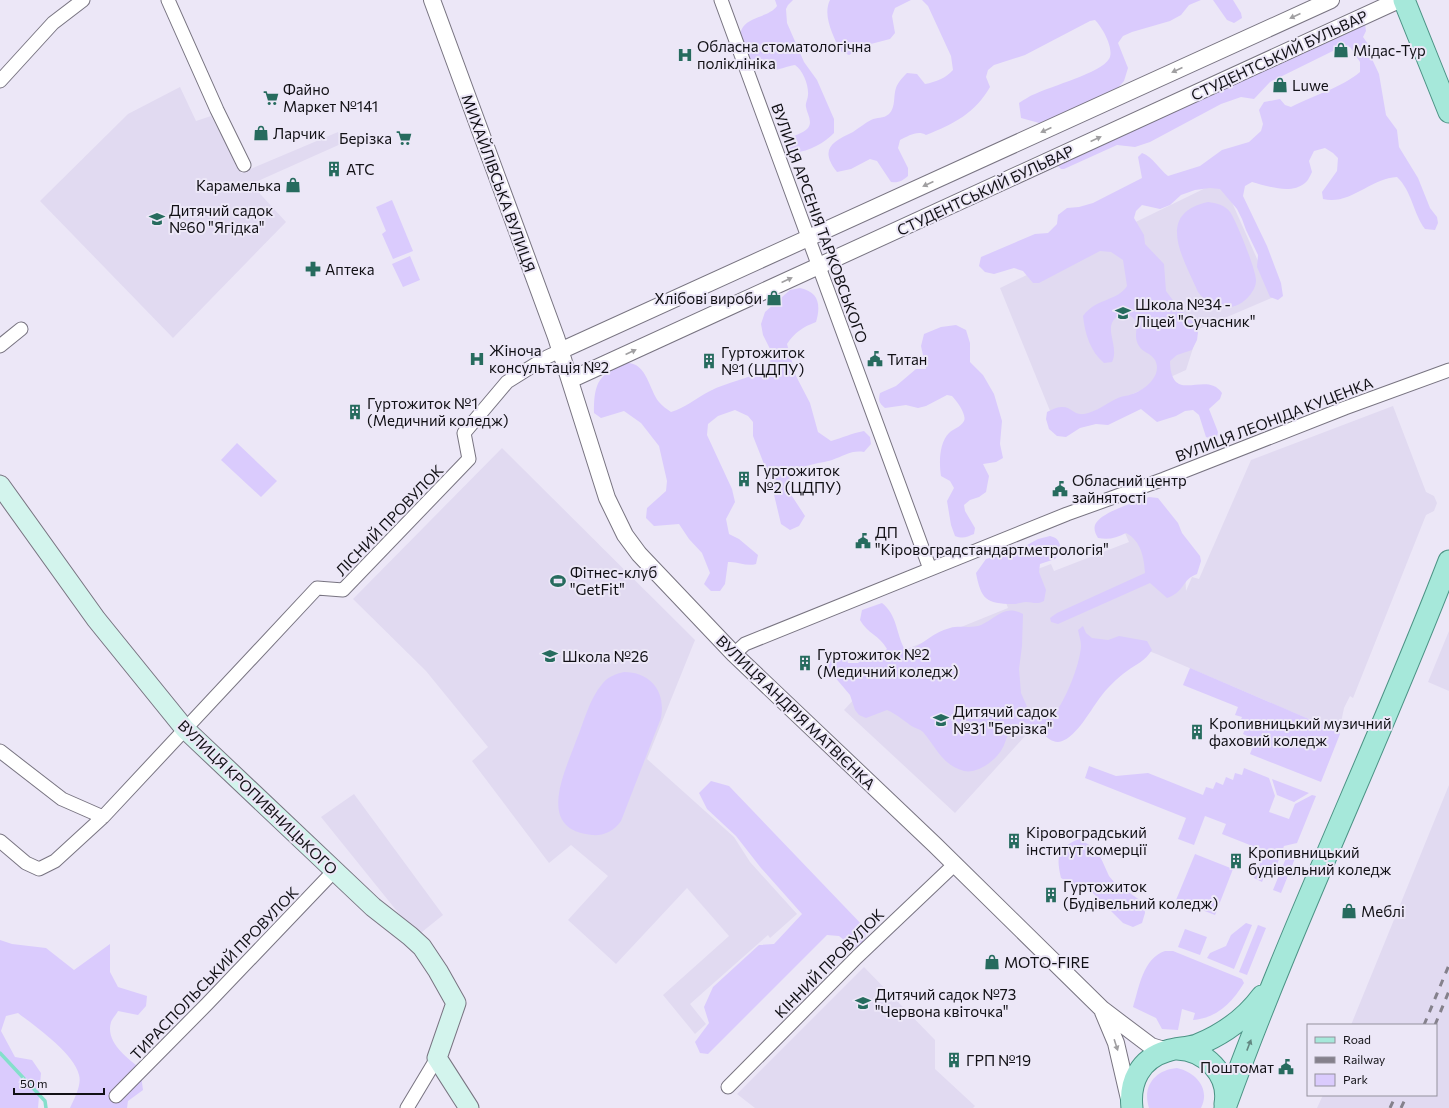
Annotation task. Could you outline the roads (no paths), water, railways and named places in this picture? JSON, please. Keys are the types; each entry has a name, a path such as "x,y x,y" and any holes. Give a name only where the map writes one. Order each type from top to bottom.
{"main road":[{"path":"1404,0 1449,112"},
{"name":"ВУЛИЦЯ КРОПИВНИЦЬКОГО","path":"0,485 96,619 184,729 373,907 422,947 438,971 456,1003 437,1058"},
{"path":"1225,1108 1274,982 1422,631 1449,561"},
{"path":"1132,1108 1130,1094 1134,1080 1142,1066 1153,1057 1174,1049 1197,1045 1235,1025 1254,1007 1274,982"},
{"path":"1174,1049 1191,1051 1201,1055 1217,1069 1225,1089 1225,1108"},
{"path":"437,1058 469,1108"}],"street":[{"path":"0,81 53,23 83,0"},
{"path":"168,0 217,110 244,165"},
{"name":"МИХАЙЛІВСЬКА ВУЛИЦЯ","path":"432,0 565,366"},
{"name":"ВУЛИЦЯ АРСЕНІЯ ТАРКОВСЬКОГО","path":"721,0 930,569"},
{"name":"СТУДЕНТСЬКИЙ БУЛЬВАР","path":"565,366 808,239 1331,0"},
{"name":"СТУДЕНТСЬКИЙ БУЛЬВАР","path":"565,366 818,267 1399,0"},
{"path":"0,346 21,329"},
{"name":"ЛІСНИЙ ПРОВУЛОК","path":"0,841 26,863 39,869 56,861 103,817 317,588 343,590 469,459 464,433 508,382 547,357 565,366"},
{"name":"ВУЛИЦЯ АНДРІЯ МАТВІЄНКА","path":"565,366 607,498 625,535 639,554 734,654 955,864 1102,1009 1151,1046 1161,1049 1174,1049"},
{"name":"ВУЛИЦЯ ЛЕОНІДА КУЦЕНКА","path":"734,654 745,644 1067,514 1164,479 1345,408 1449,370"},
{"path":"0,751 62,799 103,817"},
{"name":"КІННИЙ ПРОВУЛОК","path":"728,1086 857,957 955,864"},
{"name":"ТИРАСПОЛЬСЬКИЙ ПРОВУЛОК","path":"116,1096 208,1004 334,871"},
{"path":"1102,1009 1120,1058 1132,1108"},
{"path":"407,1108 437,1058"}],"waterway":[{"path":"0,1053 45,1101 46,1108"}],"railway":[{"path":"1424,1024 1449,965"},
{"path":"1435,1024 1449,991"},
{"path":"1390,1108 1396,1096"},
{"path":"1401,1108 1407,1096"}],"place":[{"name":"Мідас-Тур","path":"1341,50"},
{"name":"Обласна стоматологічна поліклініка","path":"685,55"},
{"name":"Luwe","path":"1280,85"},
{"name":"Файно Маркет №141","path":"271,98"},
{"name":"Ларчик","path":"261,133"},
{"name":"Берізка","path":"404,138"},
{"name":"АТС","path":"334,169"},
{"name":"Карамелька","path":"293,185"},
{"name":"Дитячий садок №60 \"Ягідка\"","path":"157,219"},
{"name":"Аптека","path":"313,269"},
{"name":"Хлібові вироби","path":"774,298"},
{"name":"Школа №34 - Ліцей \"Сучасник\"","path":"1123,313"},
{"name":"Жіноча консультація №2","path":"477,359"},
{"name":"Титан","path":"875,359"},
{"name":"Гуртожиток №1 (ЦДПУ)","path":"709,361"},
{"name":"Гуртожиток №1 (Медичний коледж)","path":"355,412"},
{"name":"Гуртожиток №2 (ЦДПУ)","path":"744,479"},
{"name":"Обласний центр зайнятості","path":"1060,489"},
{"name":"ДП \"Кіровоградстандартметрологія\"","path":"863,541"},
{"name":"Фітнес-клуб \"GetFit\"","path":"558,581"},
{"name":"Школа №26","path":"550,656"},
{"name":"Гуртожиток №2 (Медичний коледж)","path":"805,663"},
{"name":"Дитячий садок №31 \"Берізка\"","path":"941,720"},
{"name":"Кропивницький музичний фаховий коледж","path":"1197,732"},
{"name":"Кіровоградський інститут комерції","path":"1014,841"},
{"name":"Кропивницький будівельний коледж","path":"1236,861"},
{"name":"Гуртожиток (Будівельний коледж)","path":"1051,895"},
{"name":"Меблі","path":"1349,911"},
{"name":"МОТО-FIRE","path":"992,962"},
{"name":"Дитячий садок №73 \"Червона квіточка\"","path":"863,1003"},
{"name":"ГРП №19","path":"954,1060"},
{"name":"Поштомат","path":"1286,1067"}]}
